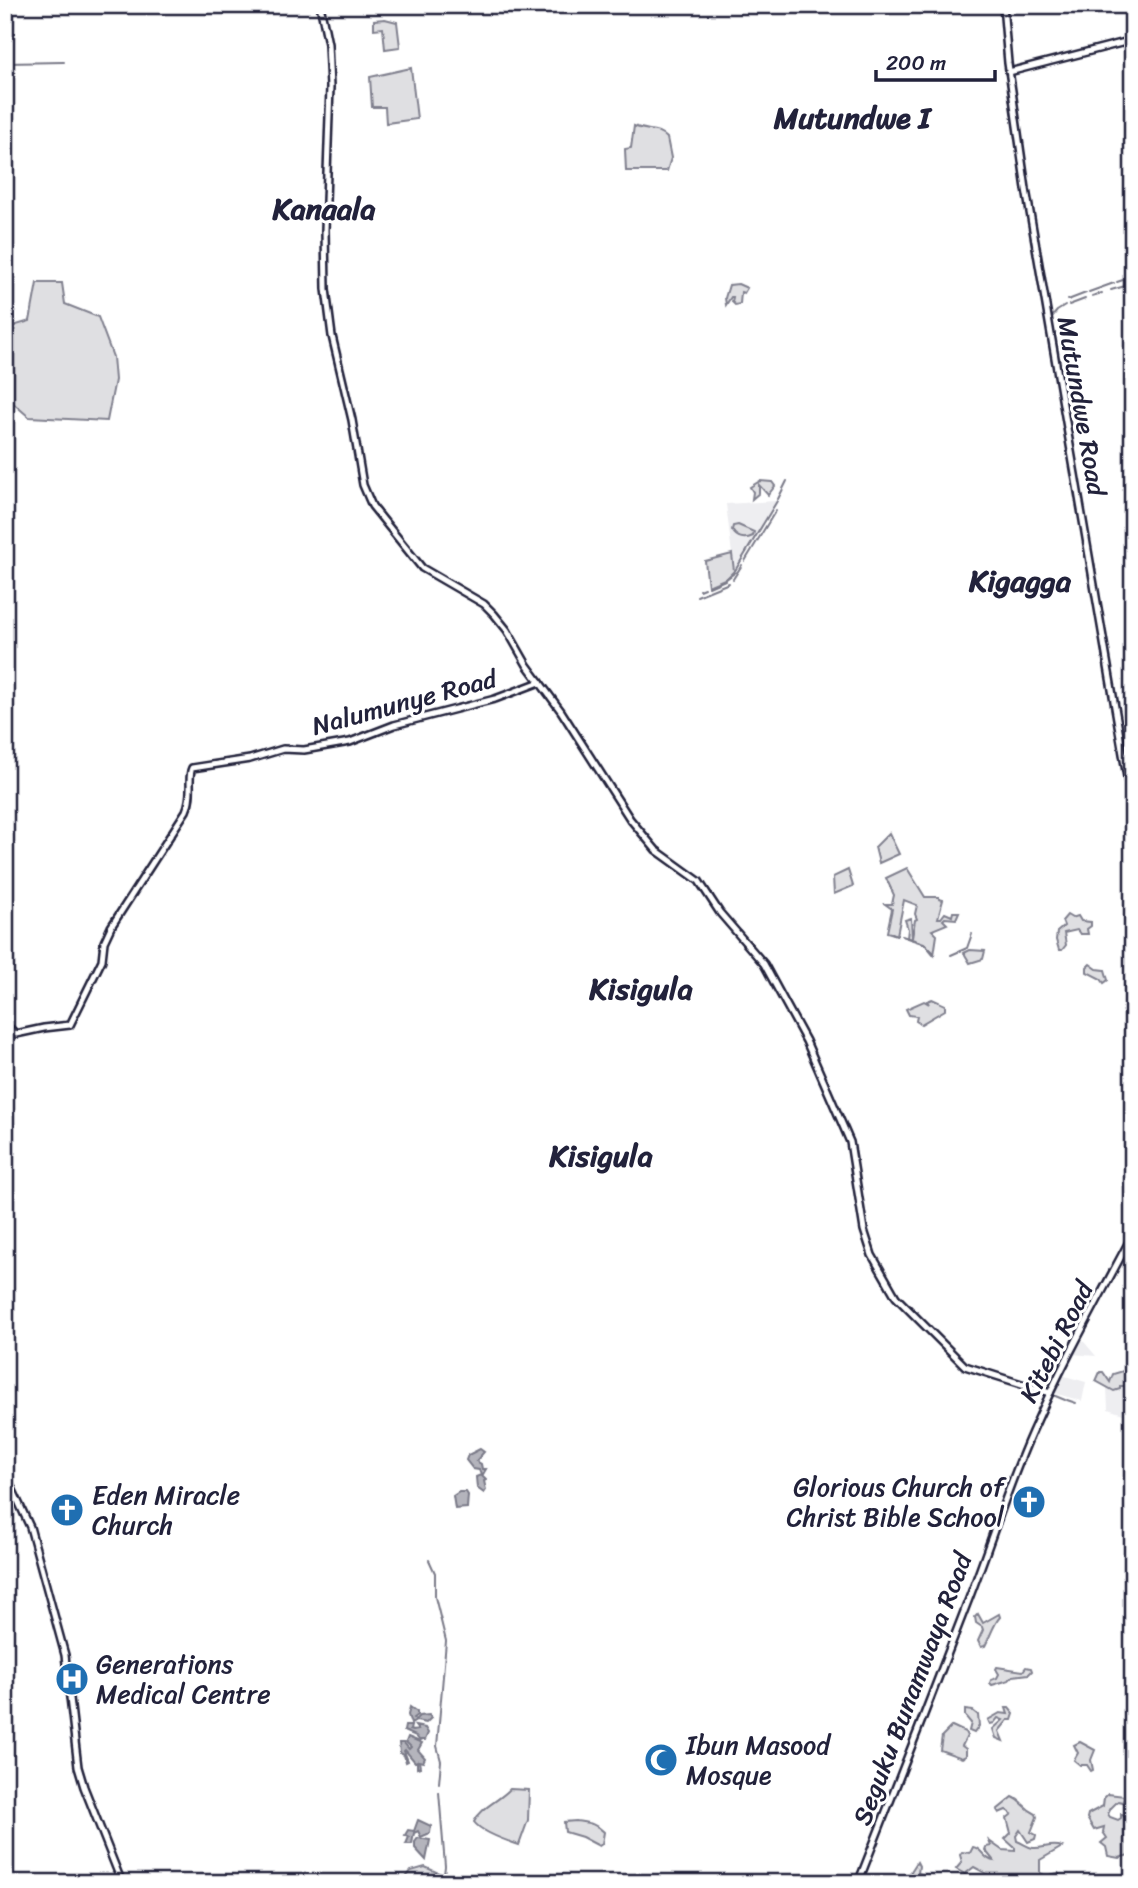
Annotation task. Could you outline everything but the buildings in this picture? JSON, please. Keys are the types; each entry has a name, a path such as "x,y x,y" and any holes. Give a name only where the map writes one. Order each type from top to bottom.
{"street":[{"path":"320,5 328,44 330,87 324,249 326,289 332,336 349,404 366,495 376,512 422,568 487,606 507,630 629,819 656,850 699,881 720,913 764,964 806,1041 850,1142 864,1230 872,1255 896,1297 965,1366 1049,1393"},
{"name":"Mutundwe Road","path":"1003,5 1009,72 1070,453 1133,812"},
{"path":"1009,72 1133,40"},
{"name":"Nalumunye Road","path":"5,1024 16,1034 70,1026 102,960 104,942 111,927 186,811 191,798 189,774 192,768 250,759 282,749 304,750 350,742 394,725 495,699 540,682"},
{"name":"Kitebi Road","path":"1017,1469 1049,1393 1133,1234"},
{"name":"Seguku Bunamwaya Road","path":"858,1883 913,1747 1017,1469"},
{"path":"5,1473 30,1527 65,1656 77,1759 83,1787 122,1883"}],"shaded area":[{"path":"374,20 397,22 400,47 385,49 383,28 374,29"},
{"path":"411,68 417,119 386,123 385,107 372,107 370,77"},
{"path":"634,126 659,132 667,138 671,158 667,171 626,171 625,149 631,148"},
{"path":"37,283 62,283 65,304 98,317 113,357 115,380 107,421 29,417 5,396 5,344 13,326 30,321"},
{"path":"738,284 747,288 744,293 741,292 740,304 735,305 731,297 726,305 729,285"},
{"path":"760,481 772,482 775,486 768,495 759,485 759,493 752,499 753,492 750,487"},
{"path":"776,501 734,571 726,504"},
{"path":"738,525 754,532 753,536 744,538 736,535 732,530 733,526"},
{"path":"732,554 734,571 727,578 708,586 705,561"},
{"path":"889,833 899,854 879,863 875,847"},
{"path":"907,868 925,897 939,897 943,900 938,918 945,913 952,916 953,912 959,912 956,919 945,918 943,920 947,924 932,930 937,935 934,955 925,944 907,938 905,920 911,918 912,938 917,905 904,900 897,935 887,932 892,909 885,904 892,904 894,895 886,878"},
{"path":"848,870 853,886 834,894 833,877"},
{"path":"1067,915 1072,918 1078,916 1081,921 1091,922 1091,926 1087,929 1088,934 1080,934 1077,930 1064,933 1066,945 1059,950 1057,932 1064,926 1062,921"},
{"path":"970,950 985,951 983,959 970,963 964,953"},
{"path":"1090,964 1105,970 1108,980 1104,983 1087,972"},
{"path":"932,999 945,1005 945,1010 921,1024 916,1021 917,1016 909,1015 906,1009 924,1001 929,1004 927,1001"},
{"path":"1079,1338 1085,1343 1096,1356 1072,1354"},
{"path":"1133,1368 1133,1386 1120,1386 1120,1389 1114,1391 1096,1381 1100,1372 1103,1372 1110,1382 1113,1374"},
{"path":"1061,1375 1086,1382 1082,1401 1054,1393"},
{"path":"1120,1386 1133,1386 1133,1409 1129,1416 1108,1409 1107,1388 1120,1389"},
{"path":"480,1449 484,1452 476,1461 481,1464 482,1469 486,1469 482,1476 486,1480 484,1493 477,1488 476,1477 481,1475 479,1470 473,1469 466,1460 468,1455"},
{"path":"466,1492 468,1495 467,1508 455,1509 453,1496"},
{"path":"978,1614 983,1623 999,1614 1000,1617 985,1646 981,1647 978,1641 983,1630 976,1623 975,1617"},
{"path":"997,1667 1023,1671 1026,1667 1032,1671 992,1685 991,1680 999,1674"},
{"path":"410,1707 417,1712 413,1718 415,1720 419,1716 429,1715 431,1718 426,1723 416,1721 411,1724 408,1715"},
{"path":"1006,1708 1014,1714 1012,1720 1008,1720 999,1731 1003,1741 996,1738 993,1729 1003,1720 998,1718 990,1724 988,1720 1000,1713 1008,1714"},
{"path":"965,1710 978,1715 979,1726 974,1733 969,1731 971,1723 965,1716"},
{"path":"405,1726 411,1726 410,1730 413,1731 418,1730 415,1726 425,1728 428,1733 425,1740 419,1740 404,1731"},
{"path":"952,1726 965,1732 967,1736 962,1746 966,1749 966,1756 962,1758 940,1750 942,1736"},
{"path":"408,1737 422,1743 418,1750 425,1758 423,1762 419,1761 420,1767 417,1768 417,1761 405,1750 408,1761 406,1762 404,1755 400,1753 399,1743 404,1743 409,1749 411,1747 406,1742"},
{"path":"1080,1742 1095,1750 1091,1771 1087,1765 1080,1765 1074,1760 1078,1753 1074,1745"},
{"path":"510,1789 529,1790 528,1820 519,1845 489,1833 474,1822 481,1812"},
{"path":"1108,1794 1125,1796 1123,1802 1118,1801 1111,1808 1108,1814 1110,1817 1118,1820 1121,1814 1125,1817 1132,1810 1133,1820 1127,1833 1133,1839 1132,1854 1119,1858 1108,1856 1106,1847 1101,1843 1107,1838 1103,1832 1104,1827 1094,1830 1087,1818 1088,1814 1103,1806 1104,1798"},
{"path":"1013,1797 1037,1817 1031,1832 1036,1835 1035,1839 1028,1842 1020,1830 1016,1836 1017,1841 1033,1848 1062,1847 1040,1860 1040,1873 1046,1876 1058,1873 1061,1878 1050,1883 980,1883 989,1875 974,1867 965,1874 956,1869 962,1862 962,1852 970,1853 973,1847 994,1861 985,1850 991,1846 989,1841 1002,1850 1015,1851 1005,1839 1011,1833 1007,1818 1012,1814 1006,1810 999,1813 997,1810"},
{"path":"418,1820 431,1826 430,1833 421,1837 418,1831 414,1833 412,1844 406,1844 409,1837 405,1835 408,1830 414,1831"},
{"path":"576,1821 601,1829 604,1832 602,1844 599,1846 565,1832 564,1822"},
{"path":"418,1838 430,1840 426,1860 415,1848"},
{"path":"917,1862 918,1873 926,1876 925,1883 909,1883 910,1873"},
{"path":"425,1867 461,1883 405,1883 404,1880 411,1871"}],"waterway":[{"path":"5,63 64,62"},
{"path":"1127,279 1133,277"},
{"path":"1117,282 1123,280"},
{"path":"1089,292 1114,283"},
{"path":"1111,290 1129,285"},
{"path":"1068,300 1086,293"},
{"path":"1092,296 1102,293"},
{"path":"1069,305 1085,299"},
{"path":"1052,317 1065,306"},
{"path":"778,499 787,481"},
{"path":"709,587 733,574 777,501"},
{"path":"745,561 776,510"},
{"path":"733,579 742,565"},
{"path":"697,596 729,583"},
{"path":"699,590 704,588"},
{"path":"892,933 897,935"},
{"path":"951,955 967,948 972,934"},
{"path":"902,936 924,943 934,953"},
{"path":"1113,1276 1120,1263"},
{"path":"1053,1395 1065,1400"},
{"path":"1067,1400 1076,1403"},
{"path":"429,1560 435,1573 435,1597 446,1641 437,1746 441,1761 439,1783"},
{"path":"439,1792 445,1866 443,1883"}],"place":[{"name":"Glorious Church of Christ Bible School","path":"1029,1502"},
{"name":"Eden Miracle Church","path":"67,1510"},
{"name":"Generations Medical Centre","path":"72,1679"},
{"name":"Ibun Masood Mosque","path":"661,1760"}],"district":[{"name":"Mutundwe I","path":"852,118"},
{"name":"Kanaala","path":"324,209"},
{"name":"Kigagga","path":"1020,581"},
{"name":"Kisigula","path":"641,989"},
{"name":"Kisigula","path":"601,1156"}]}
